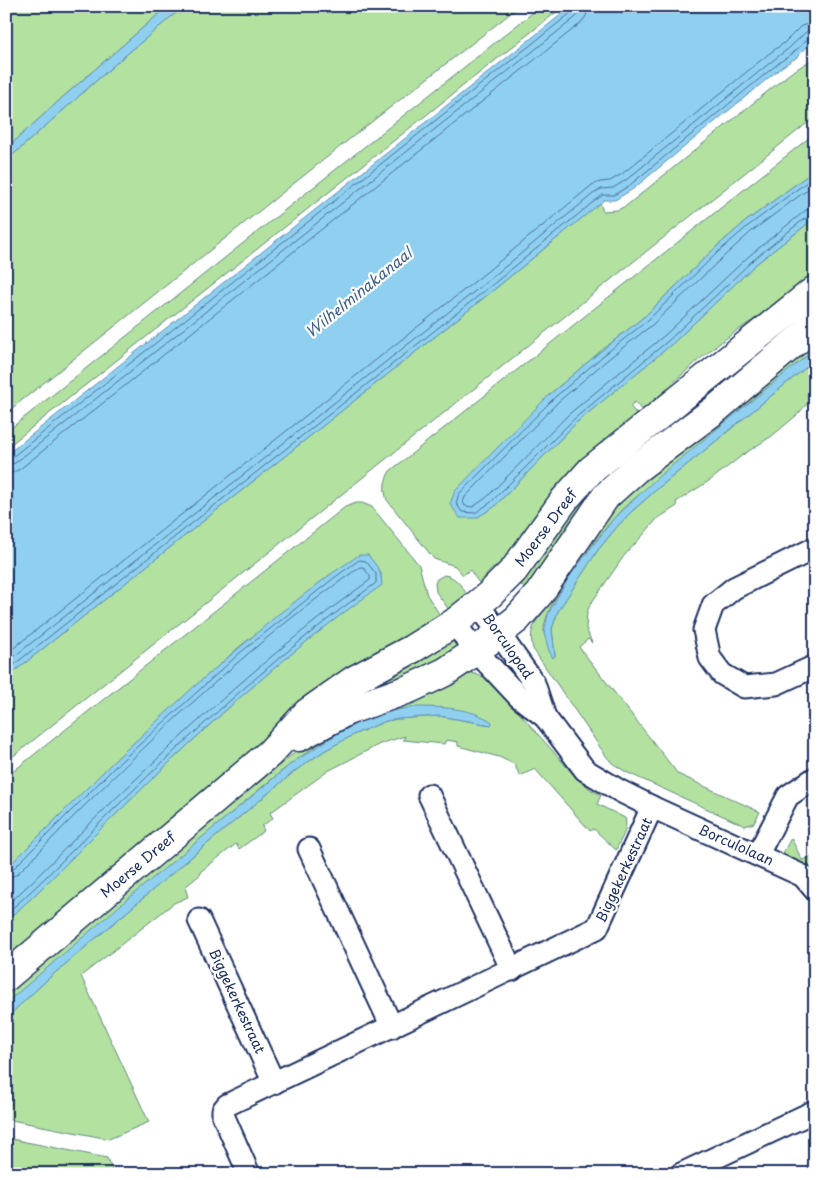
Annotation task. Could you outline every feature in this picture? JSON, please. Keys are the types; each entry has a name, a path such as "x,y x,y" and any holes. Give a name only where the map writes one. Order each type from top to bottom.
{"street":[{"name":"Moerse Dreef","path":"6,977 270,754 307,713 354,680 412,649 454,623 489,595 514,570 565,498 591,470 815,290"},
{"name":"Moerse Dreef","path":"270,754 347,711 409,689 445,672 517,619 539,594 606,496 636,469 716,409 815,325"},
{"path":"815,548 734,588 713,605 704,630 710,658 722,674 744,686 776,684 815,666"},
{"name":"Borculopad","path":"478,604 534,683 545,716"},
{"name":"Borculopad","path":"454,623 476,651 519,697 545,716 586,770 620,792 652,807"},
{"path":"758,854 788,796 815,778"},
{"path":"429,795 512,970"},
{"name":"Borculolaan","path":"652,807 803,876 815,890"},
{"name":"Biggekerkestraat","path":"249,1174 223,1116 227,1106 597,928 652,807"},
{"path":"309,849 392,1027"},
{"name":"Biggekerkestraat","path":"199,920 274,1083"},
{"path":"681,1174 815,1111"}],"green space":[{"path":"6,6 168,6 6,149"},
{"path":"184,6 520,6 6,413 6,161"},
{"path":"541,6 564,6 6,448 6,432"},
{"path":"815,56 815,117 6,762 6,678 600,203 603,211 617,210 626,206 789,74"},
{"path":"815,133 815,170 745,222 714,249 645,316 550,394 476,518 494,507 577,422 672,344 756,264 815,218 815,279 711,350 643,412 635,402 630,406 639,417 558,493 553,489 552,491 556,495 527,535 522,532 521,534 525,538 498,573 493,568 479,583 470,570 463,575 455,566 434,559 387,500 385,485 390,471"},
{"path":"815,298 815,310 726,384 602,481 527,590 521,585 591,482"},
{"path":"815,340 815,349 622,509 588,550 563,586 546,619 544,631 555,656 552,629 558,611 598,550 616,528 656,490 815,360 815,395 797,415 772,436 676,502 677,506 657,519 624,556 587,612 586,628 592,643 588,639 579,647 678,774 760,812 754,823 745,826 626,772 612,763 533,649 532,630 542,614 535,607 612,506"},
{"path":"356,503 372,507 419,565 427,595 443,620 383,655 380,650 378,651 380,656 305,706 6,960 6,921 172,760 239,698 344,612 381,585 381,573 368,555 331,574 238,648 113,762 6,869 6,777 345,507"},
{"path":"444,575 456,580 470,599 452,614 436,592 435,583 437,579"},
{"path":"452,639 458,649 420,669 345,703 364,686"},
{"path":"469,672 487,678 574,775 590,789 601,795 597,804 625,818 625,830 616,850 594,829 590,831 535,769 520,776 514,764 499,757 458,746 458,742 446,740 444,744 403,740 405,736 380,744 328,771 270,813 273,818 262,826 264,831 239,849 236,844 200,872 201,874 185,887 188,897 174,903 81,976 149,1122 109,1139 6,1119 6,1018 49,978 295,771 324,751 355,734 386,721 439,716 491,725 489,720 457,710 427,707 398,710 370,718 343,730 317,745 267,783 6,1003 6,995 302,746"},
{"path":"791,838 802,860 813,856 815,860 815,873 782,855"},
{"path":"6,1138 107,1158 114,1174 31,1174 28,1169 6,1169"}],"water":[{"path":"168,6 184,6 6,161 6,149"},
{"name":"Wilhelminakanaal","path":"572,6 815,6 815,39 796,58 783,66 633,189 615,200 604,200 6,678 6,455"},
{"path":"815,170 815,218 756,264 672,344 577,422 494,507 476,518 460,518 450,504 455,491 550,394 645,316 714,249 745,222"},
{"path":"815,349 815,360 656,490 616,528 598,550 558,611 552,629 555,656 553,658 544,633 548,614 569,577 614,518 658,477"},
{"path":"359,555 368,555 374,562 380,572 382,585 309,640 239,698 172,760 6,921 6,869 113,762 197,684 280,613"},
{"path":"414,707 464,711 474,713 492,722 491,725 439,716 397,719 386,721 355,734 324,751 295,771 202,848 49,978 6,1018 6,1003 125,901 292,763 363,720 390,711"}]}
